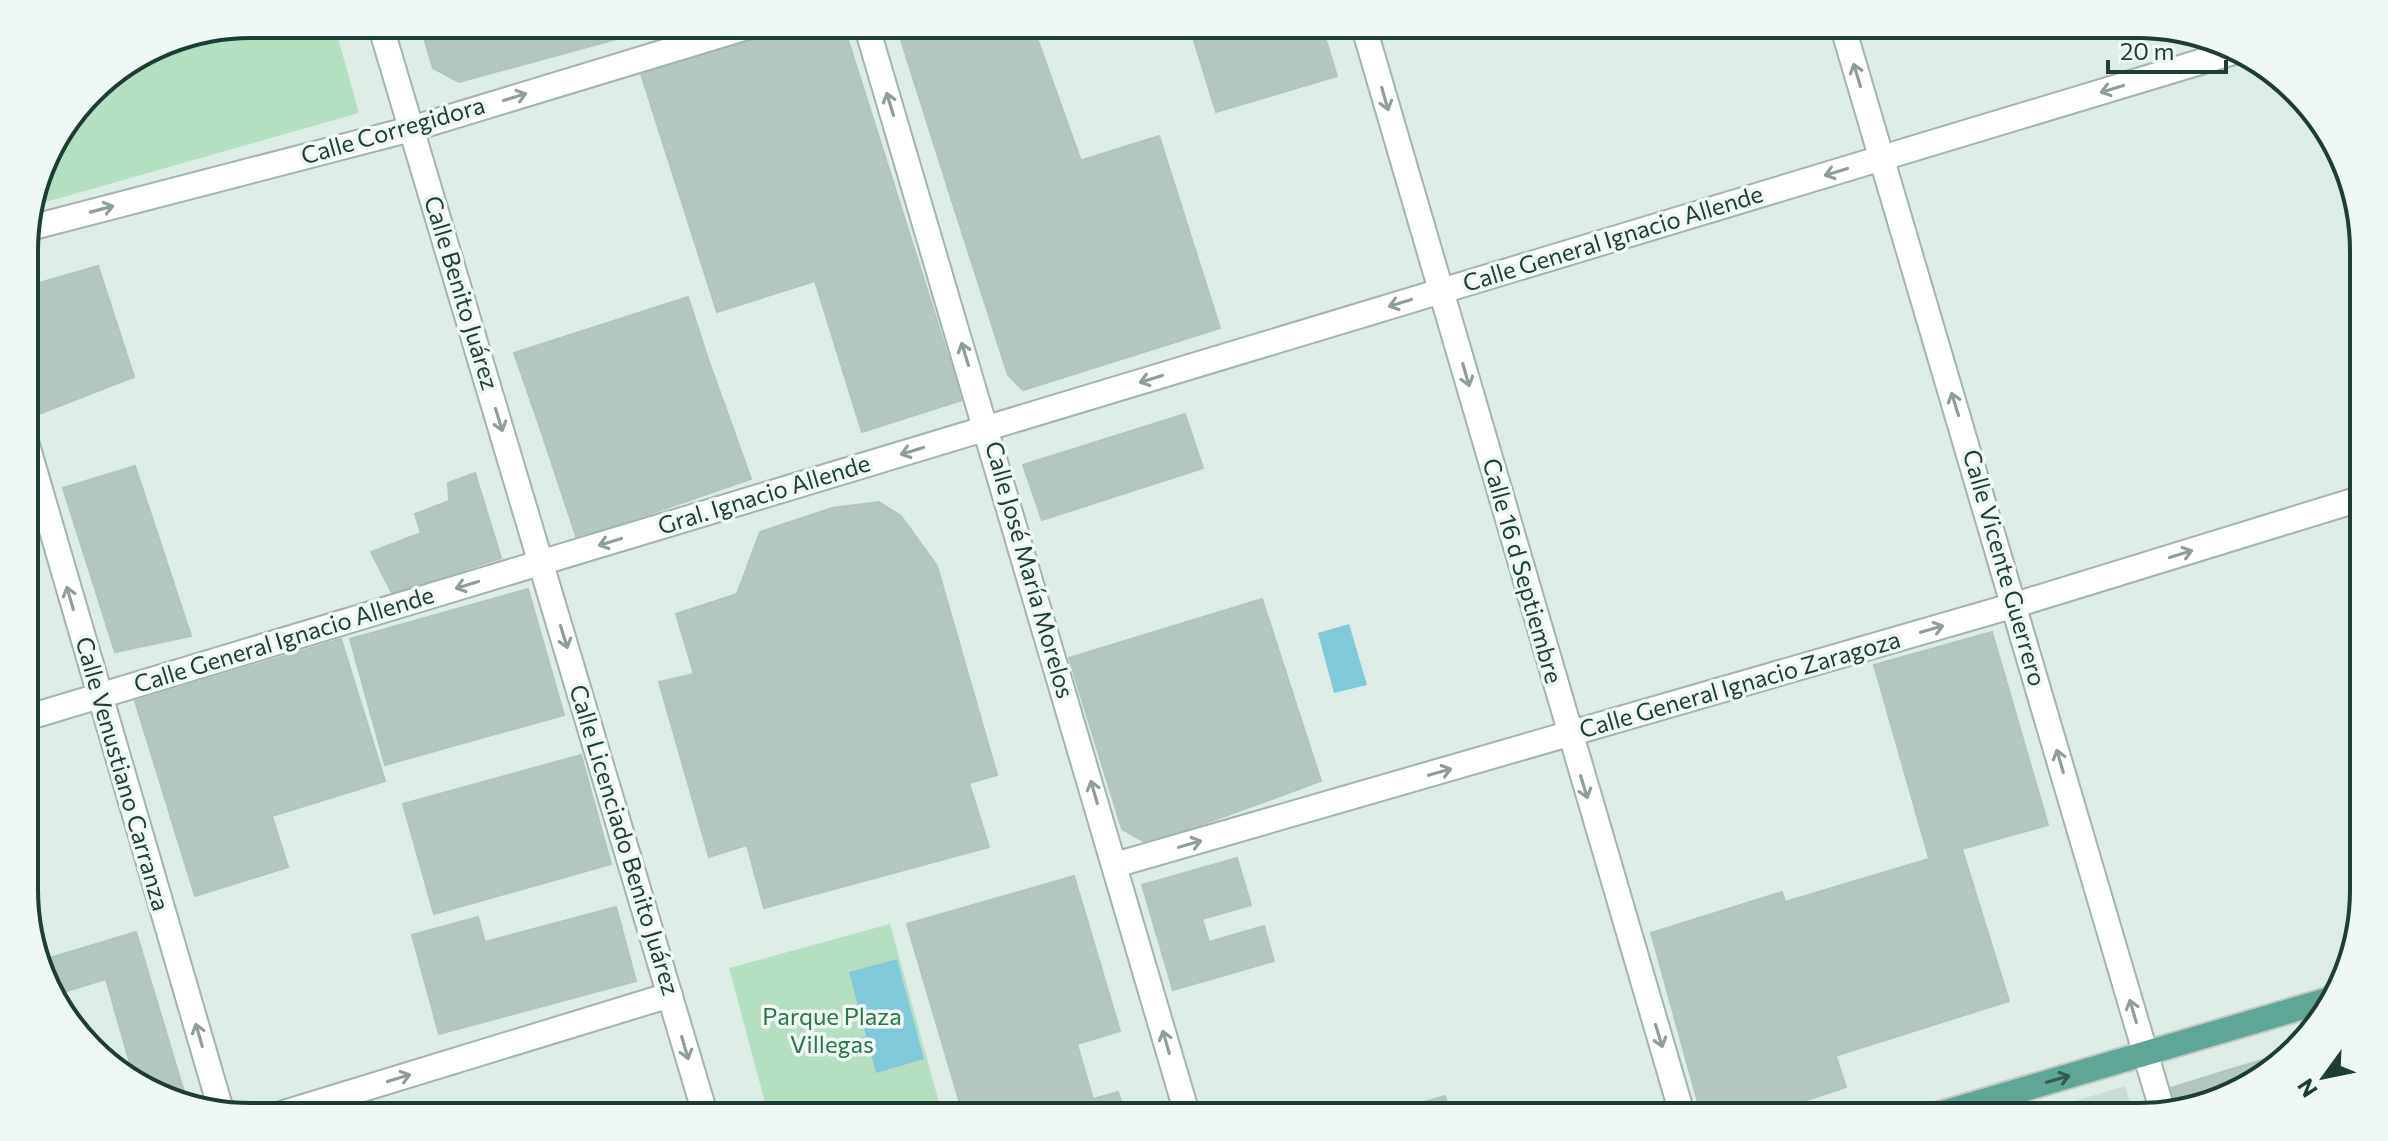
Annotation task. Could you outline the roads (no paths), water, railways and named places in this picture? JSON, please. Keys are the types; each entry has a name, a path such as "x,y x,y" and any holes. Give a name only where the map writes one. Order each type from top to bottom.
{"main road":[{"path":"1976,1103 2317,1003"}],"street":[{"name":"Calle Benito Juárez","path":"384,38 542,563"},
{"name":"Calle Corregidora","path":"40,225 411,129 711,38"},
{"name":"Calle José María Morelos","path":"870,38 1184,1103"},
{"name":"Calle 16 d Septiembre","path":"1367,38 1679,1103"},
{"name":"Calle Vicente Guerrero","path":"1846,38 2160,1102"},
{"name":"Calle General Ignacio Allende","path":"987,428 2222,55"},
{"name":"Gral. Ignacio Allende","path":"542,563 987,428"},
{"name":"Calle Venustiano Carranza","path":"38,484 218,1100"},
{"name":"Calle General Ignacio Zaragoza","path":"1115,865 2015,605 2350,502"},
{"name":"Calle General Ignacio Allende","path":"38,714 542,563"},
{"name":"Calle Licenciado Benito Juárez","path":"542,563 702,1103"},
{"path":"317,1103 670,995"}],"water":[{"path":"1349,624 1367,685 1334,693 1318,633"},
{"path":"897,959 924,1059 876,1073 849,972"}],"park label":[{"name":"Parque Plaza Villegas","path":"832,1031"}]}
